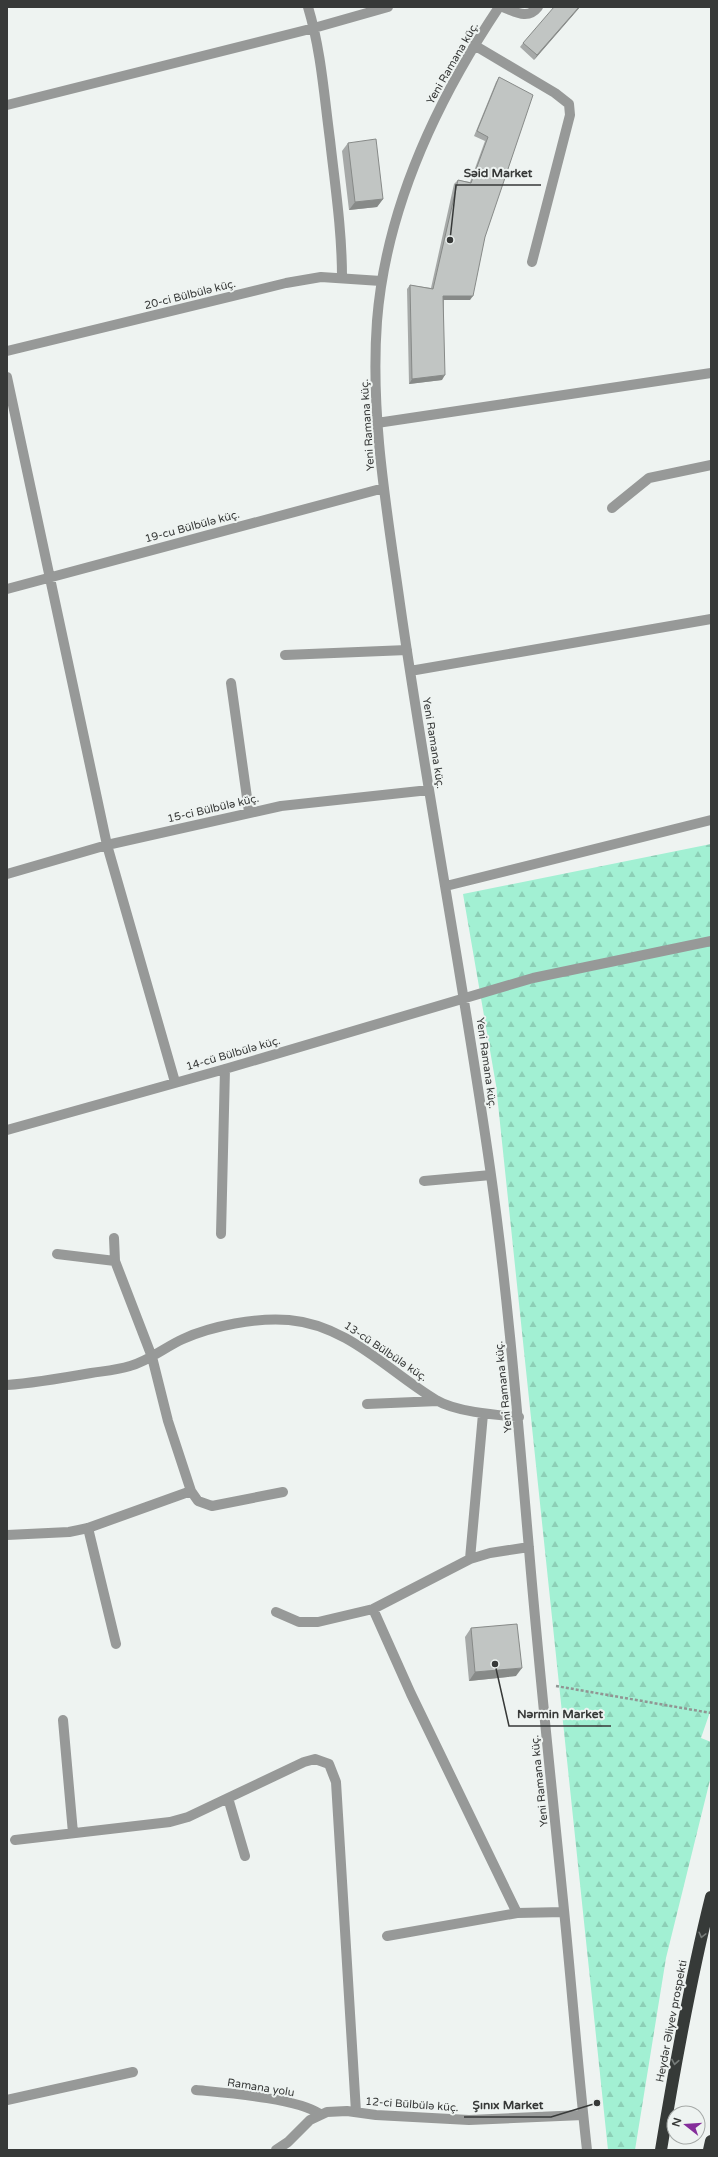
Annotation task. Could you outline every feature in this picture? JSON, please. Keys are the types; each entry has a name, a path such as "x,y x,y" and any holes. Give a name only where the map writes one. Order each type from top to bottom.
{"highway":[{"name":"Heydər Əliyev prospekti","path":"661,2150 676,2059 695,1962 711,1897"},
{"path":"709,2150 711,2141"}],"street":[{"path":"308,7 314,28 322,70 341,236 342,277"},
{"path":"7,104 314,28 388,7"},
{"name":"Yeni Ramana küç.","path":"499,7 474,45 441,102 411,176 396,219 381,280 375,369 377,423 384,488 410,671 465,998 491,1175 519,1417 541,1684 587,2150"},
{"path":"503,7 527,15 533,13 538,7"},
{"path":"474,45 555,93 569,104 570,115 532,262"},
{"name":"20-ci Bülbülə küç.","path":"7,351 286,283 322,277 381,280"},
{"path":"377,423 711,373"},
{"path":"7,377 107,845 175,1082"},
{"path":"612,508 649,478 711,465"},
{"name":"19-cu Bülbülə küç.","path":"7,589 384,488"},
{"path":"410,671 711,619"},
{"path":"285,655 407,650"},
{"path":"231,683 249,812"},
{"name":"15-ci Bülbülə küç.","path":"7,874 107,845 249,812 281,806 429,790"},
{"path":"446,886 711,820"},
{"name":"14-cü Bülbülə küç.","path":"7,1130 175,1082 224,1070 533,978 711,940"},
{"path":"221,1234 224,1070"},
{"path":"424,1181 491,1175"},
{"path":"114,1238 115,1261 152,1357 168,1421 191,1491 198,1501 212,1506 283,1492"},
{"path":"57,1254 115,1261"},
{"name":"13-cü Bülbülə küç.","path":"7,1385 33,1383 130,1366 152,1357 182,1339 205,1330 242,1322 290,1320 332,1330 370,1354 438,1401 482,1414 519,1417"},
{"path":"367,1404 438,1401"},
{"path":"470,1559 482,1414"},
{"path":"7,1535 69,1532 88,1528 191,1491"},
{"path":"88,1528 116,1644"},
{"path":"276,1612 298,1622 318,1622 373,1609 470,1559 490,1553 529,1547"},
{"path":"373,1609 411,1694 518,1913"},
{"path":"63,1720 73,1833"},
{"path":"16,1840 170,1822 188,1817 304,1762 315,1759 329,1764 336,1782 356,2112"},
{"path":"228,1798 245,1856"},
{"path":"387,1936 518,1913 564,1912"},
{"path":"7,2100 133,2072"},
{"name":"Ramana yolu","path":"196,2090 237,2094 305,2106 320,2114"},
{"name":"12-ci Bülbülə küç.","path":"276,2150 288,2142 303,2125 320,2114 338,2111 376,2115 469,2120 583,2115"}],"path":[{"path":"541,1684 711,1713"}],"green space":[{"path":"711,844 711,1709 701,1738 711,1742 711,1776 666,1958 635,2150 608,2150 496,1085 463,894"}],"building":[{"path":"554,7 579,7 537,55 523,43"},
{"path":"499,77 533,95 485,237 473,296 443,296 445,375 412,379 410,285 433,289 458,180 471,183 488,137 477,131"},
{"path":"376,139 383,199 355,202 348,143"},
{"path":"517,1624 522,1668 475,1672 471,1628"}],"place":[{"name":"Səid Market","path":"450,240"},
{"name":"Nərmin Market","path":"495,1664"},
{"name":"Şınıx Market","path":"597,2103"}]}
